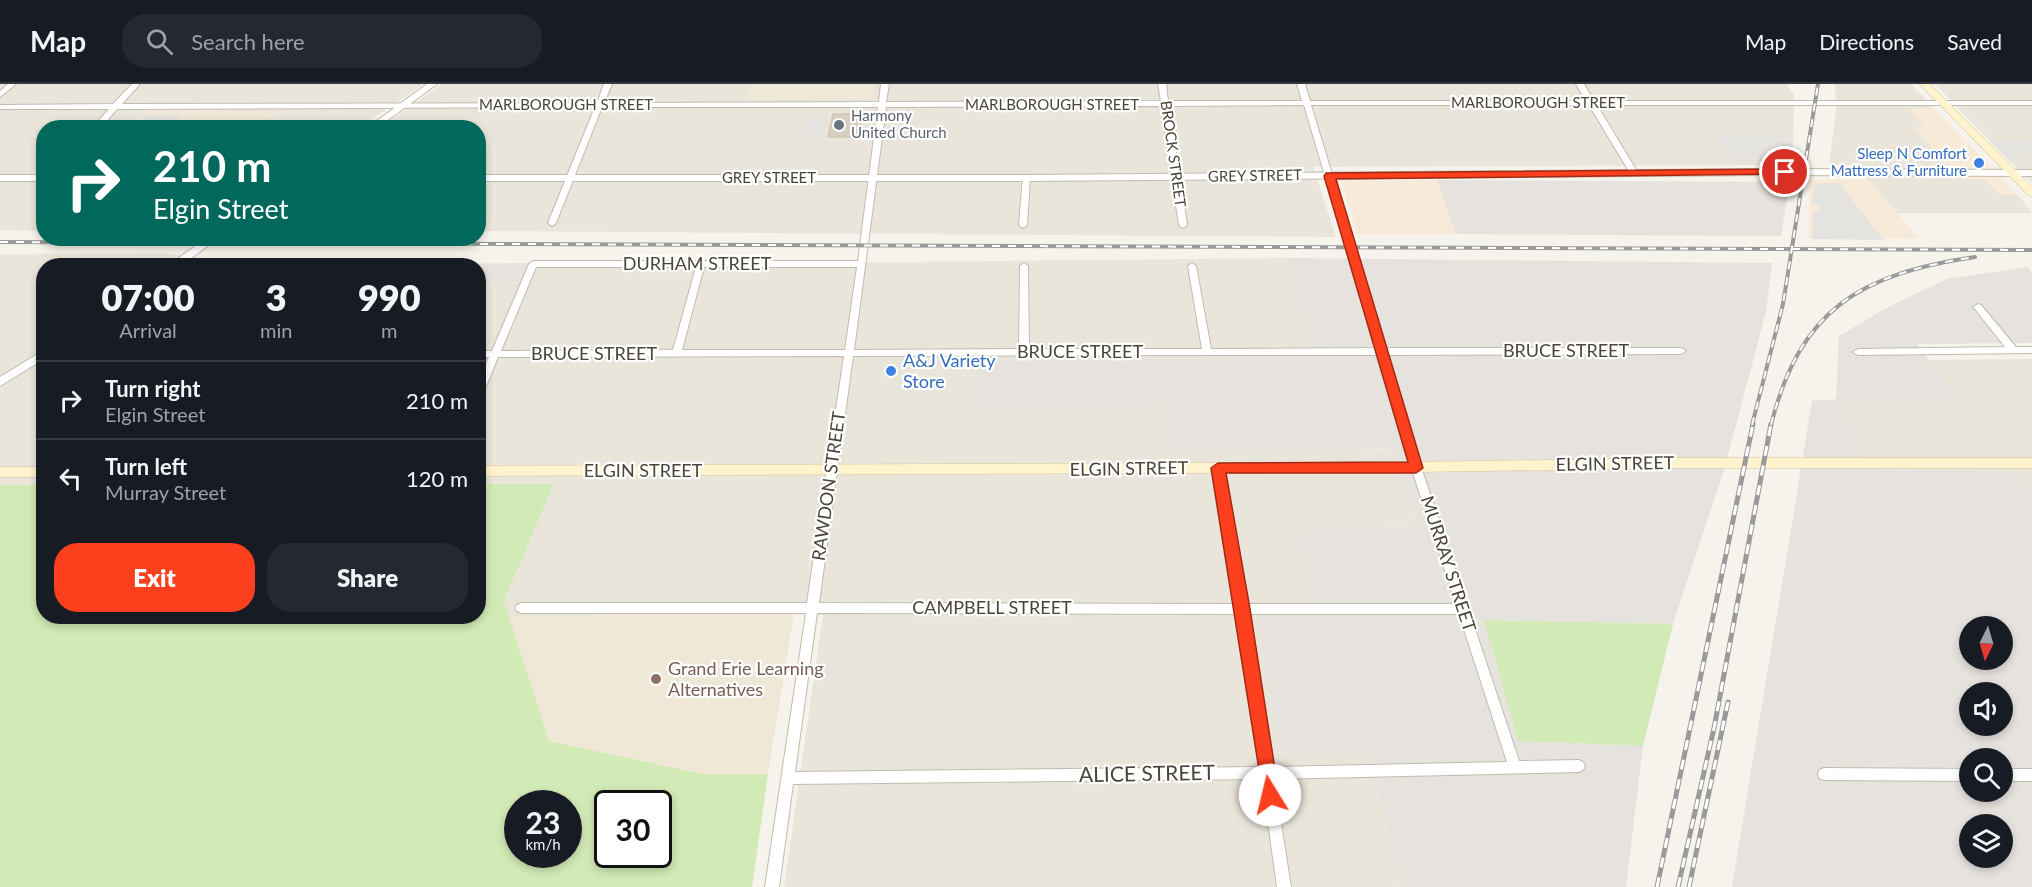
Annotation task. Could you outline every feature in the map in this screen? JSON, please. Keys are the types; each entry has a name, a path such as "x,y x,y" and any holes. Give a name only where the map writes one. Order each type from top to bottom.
{"main road":[{"path":"1925,84 2032,193"},
{"name":"ELGIN STREET","path":"486,471 1416,468 1684,463 2032,463"},
{"path":"0,472 36,472"}],"street":[{"path":"0,95 12,84"},
{"path":"103,120 136,84"},
{"path":"382,120 433,84"},
{"path":"552,223 608,84"},
{"name":"RAWDON STREET","path":"771,887 862,264 885,84"},
{"name":"BROCK STREET","path":"1162,84 1183,225"},
{"name":"MURRAY STREET","path":"1301,84 1416,468 1515,767"},
{"path":"1580,84 1634,173"},
{"name":"MARLBOROUGH STREET","path":"0,107 2032,103"},
{"name":"GREY STREET","path":"486,178 2032,173"},
{"path":"0,178 36,178"},
{"path":"1023,225 1026,178"},
{"path":"184,258 202,246"},
{"path":"677,353 701,263"},
{"name":"DURHAM STREET","path":"495,354 533,264 862,264"},
{"path":"1024,266 1024,351"},
{"path":"1192,266 1207,352"},
{"path":"1978,307 2013,350"},
{"path":"1858,352 2032,350"},
{"name":"BRUCE STREET","path":"486,354 1681,351"},
{"path":"486,375 495,354"},
{"path":"0,382 36,359"},
{"path":"1218,468 1243,609 1284,887"},
{"name":"CAMPBELL STREET","path":"520,608 1462,609"},
{"name":"ALICE STREET","path":"787,778 1580,766"},
{"path":"1824,774 1959,775"},
{"path":"2013,775 2032,775"}],"shaded area":[{"path":"0,84 424,84 370,120 270,120 279,109 150,108 139,120 36,120 36,231 0,230"},
{"path":"442,84 1786,84 1794,95 1793,165 1313,167 1336,237 486,231 486,120 391,120"},
{"path":"750,84 875,84 873,99 746,100"},
{"path":"1835,84 1911,84 1934,108 1910,109 1926,128 1915,128 1985,179 2001,195 2018,195 2032,213 1896,213 1856,165 1829,165 1836,110"},
{"path":"1935,84 2032,84 2032,183 2006,158"},
{"path":"150,108 280,108 270,120 140,120"},
{"path":"1934,108 2018,195 2001,195 1985,179 1959,179 1914,128 1925,127 1909,109"},
{"path":"808,113 828,113 824,138 803,139"},
{"path":"181,114 176,120 142,120 147,115"},
{"path":"1716,136 1784,136 1794,148 1788,148 1793,155 1783,155 1787,161 1765,162 1762,158 1749,158 1753,165 1737,165"},
{"path":"1991,141 2031,141 2032,151 2023,152 2031,159 2008,159"},
{"path":"1868,179 1920,239 1809,238 1809,180"},
{"path":"1437,180 1456,234 1357,234 1341,181"},
{"path":"1437,180 1790,182 1781,236 1456,234"},
{"path":"1839,183 1884,240 1812,239 1813,211 1820,211 1818,205 1811,203 1815,184"},
{"path":"165,253 195,258 36,258 36,485 0,485 0,254"},
{"path":"1285,258 1312,357 975,361 974,406 1167,406 1174,453 1396,448 1419,527 1296,530 1315,612 1369,755 1401,887 784,887 823,615 794,613 509,617 504,601 554,484 486,484 486,281 524,283 533,266"},
{"path":"1285,258 1772,263 1766,312 1724,470 1673,624 1484,620 1518,741 1643,746 1626,887 1401,887 1369,755 1281,753 1256,611 1314,611 1296,530 1419,527 1396,448 1173,453 1166,406 974,406 975,361 1311,357"},
{"path":"486,263 533,263 525,283 486,281"},
{"path":"2027,267 2032,273 2032,343 1917,344 1959,402 1839,404 1875,469 2016,472 2032,495 2032,887 1732,887 1812,401 1836,399 1839,336 1890,306 1947,279"},
{"path":"2032,359 2032,495 2015,472 1875,469 1838,404 1958,402 1929,360"},
{"name":"Grand Erie Learning Alternatives","path":"794,613 768,774 703,774 549,741 509,617"}],"green space":[{"path":"486,484 554,484 504,601 549,741 703,774 768,774 752,887 0,887 0,485 36,485 36,624 486,624"},
{"path":"1484,620 1673,624 1643,746 1518,741"}],"building":[{"name":"Harmony United Church","path":"833,114 863,114 859,137 828,137"}],"railway":[{"path":"1792,249 1818,84"},
{"path":"0,242 36,242"},
{"path":"486,244 1792,249"},
{"path":"1752,425 1783,304 1792,249"},
{"path":"1792,249 2032,250"},
{"path":"1771,425 1783,385 1799,352 1818,325 1841,304 1868,287 1899,274 1934,264 1975,257"},
{"path":"1657,887 1753,424"},
{"path":"1678,887 1714,728 1771,424"},
{"path":"1689,887 1728,702"}],"place":[{"name":"Harmony United Church","path":"839,125"},
{"name":"Sleep N Comfort Mattress & Furniture","path":"1979,163"},
{"name":"A&J Variety Store","path":"891,371"},
{"name":"Grand Erie Learning Alternatives","path":"656,679"}],"route":[{"path":"1270,795 1243,609 1218,468 1416,468 1330,176 1785,172"}]}
